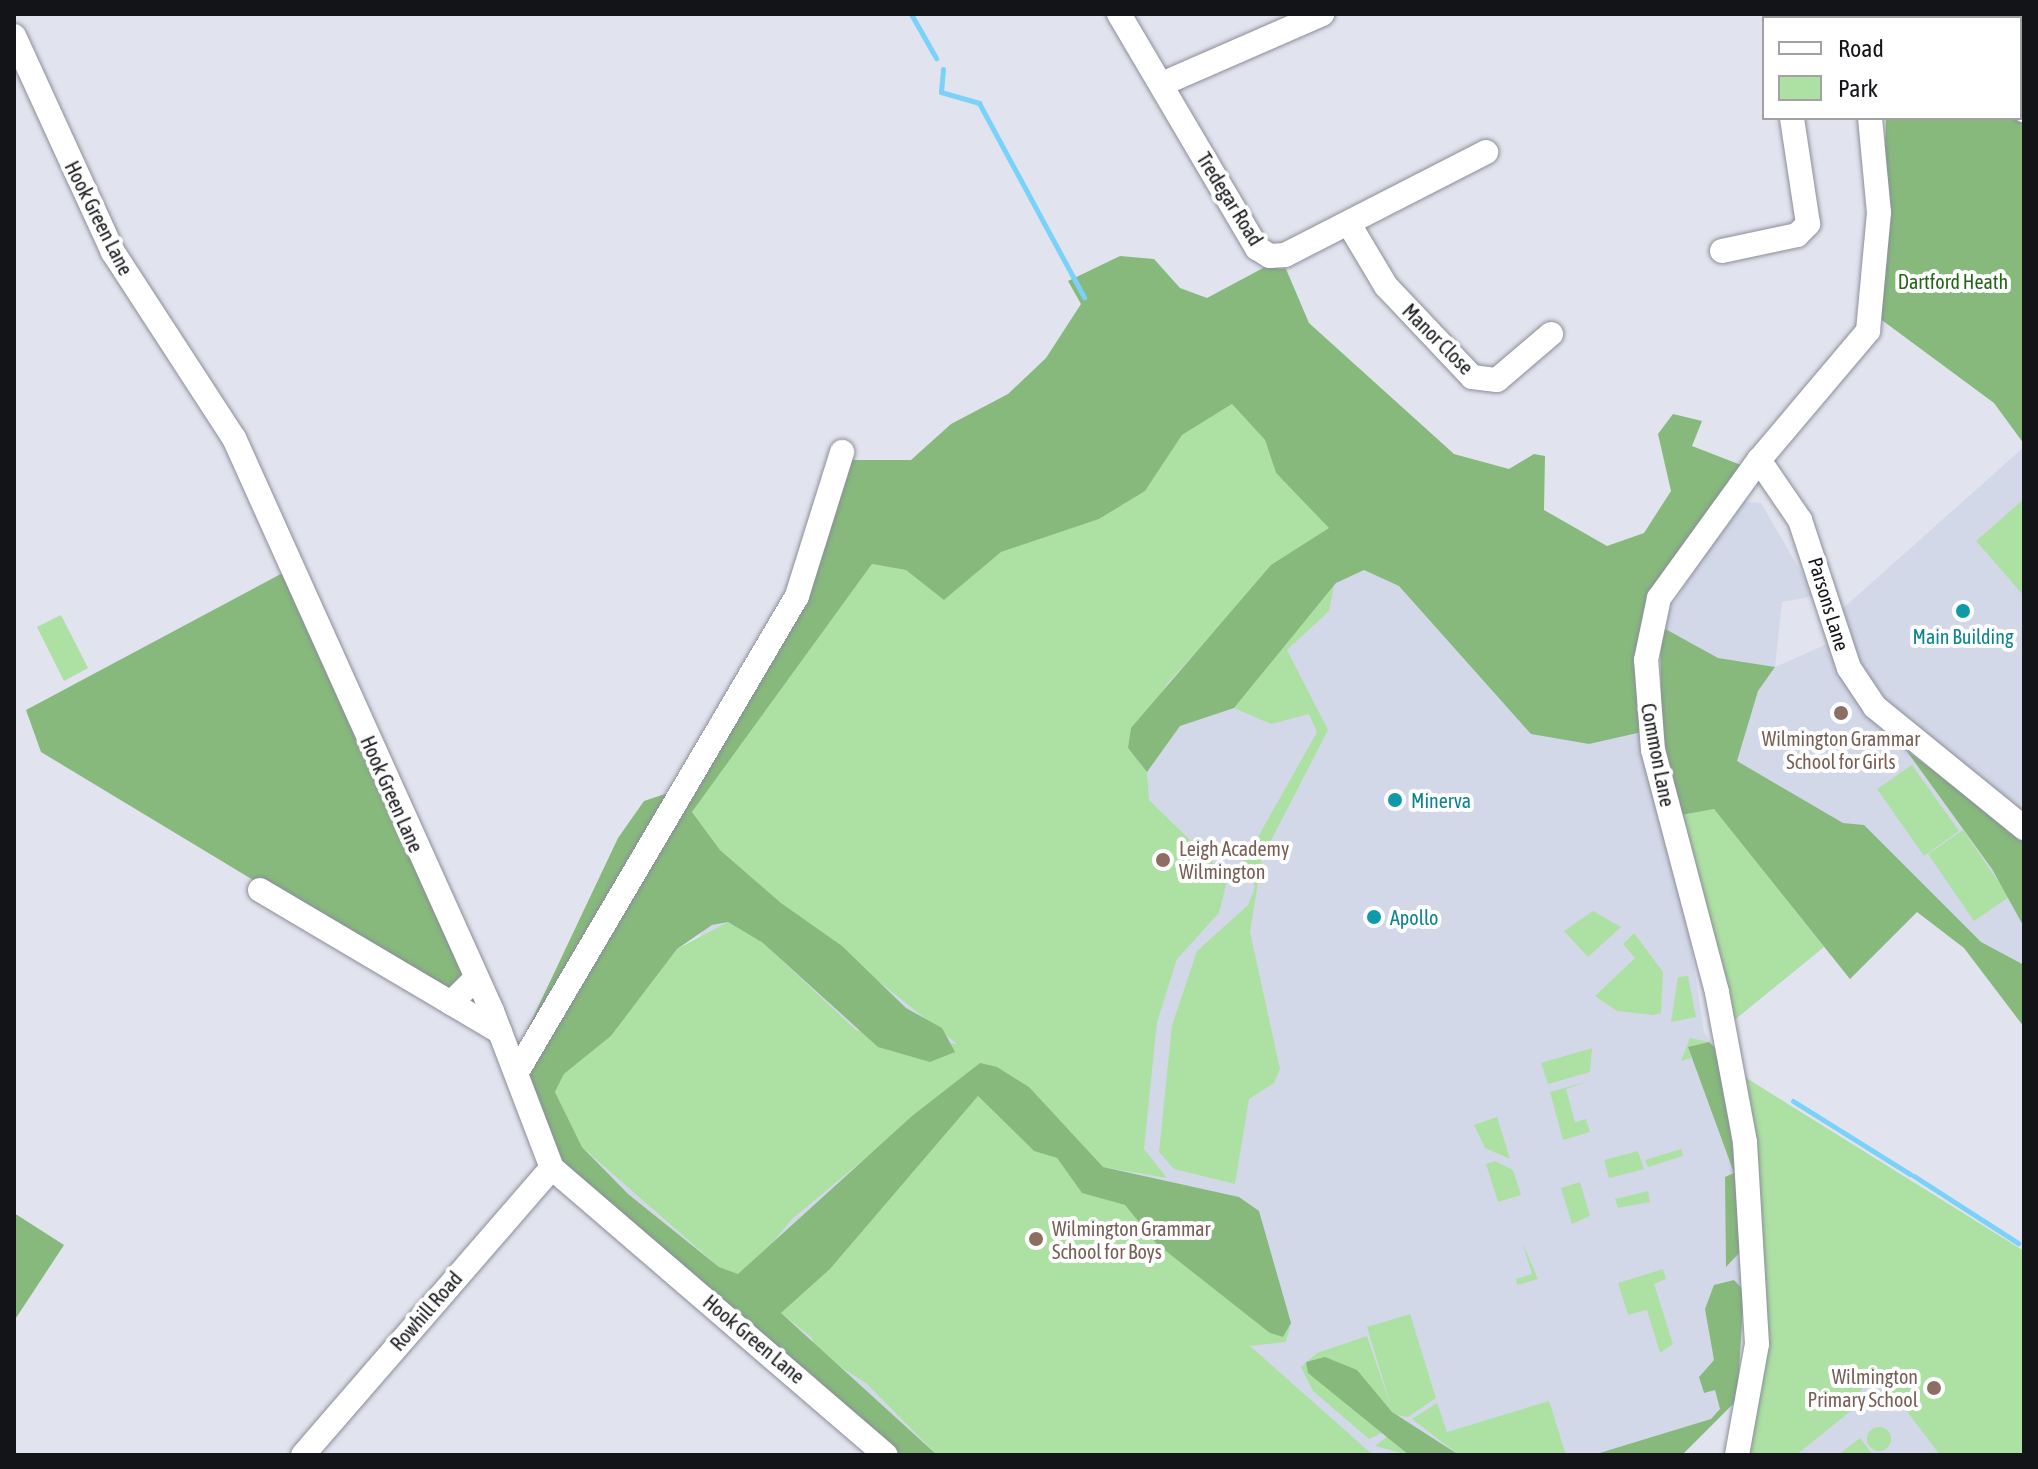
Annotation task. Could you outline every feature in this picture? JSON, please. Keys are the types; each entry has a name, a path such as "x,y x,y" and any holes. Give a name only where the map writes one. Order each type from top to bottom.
{"street":[{"name":"Tredegar Road","path":"1119,14 1257,248 1285,255 1486,152"},
{"path":"1162,84 1322,14"},
{"name":"Hook Green Lane","path":"14,36 113,252 234,438 500,1032 552,1168 886,1455"},
{"path":"1722,251 1797,235 1808,224 1792,120"},
{"name":"Common Lane","path":"1737,1455 1757,1344 1745,1142 1717,992 1653,750 1646,660 1659,598 1759,460 1868,331 1879,213 1870,120"},
{"name":"Manor Close","path":"1349,224 1386,286 1472,377 1497,380 1551,334"},
{"path":"517,1072 797,596 842,452"},
{"name":"Parsons Lane","path":"1759,460 1800,520 1859,681 1902,735 2024,828"},
{"path":"260,890 500,1032"},
{"path":"451,1003 476,978"},
{"name":"Rowhill Road","path":"303,1455 552,1168"}],"shaded area":[{"name":"Leigh Academy Wilmington","path":"1062,365 1633,697 1685,907 1704,1032 1714,1046 1732,1126 1744,1291 1737,1400 1682,1455 904,1455 579,1179 926,482"},
{"name":"Wilmington Grammar School for Girls","path":"2024,447 2024,886 2016,908 2024,927 2024,983 1917,912 1850,979 1824,947 1727,1026 1660,626 1737,501 1761,503 1815,596 1782,602 1775,667 1827,644 1823,626"},
{"path":"1883,1352 2024,1455 1783,1455"}],"green space":[{"name":"Dartford Heath","path":"1884,14 2024,14 2024,444 1994,403 1879,318 1886,120 2022,120 2022,16"},
{"path":"1120,256 1154,259 1180,288 1207,298 1265,267 1286,269 1309,323 1454,454 1509,469 1534,454 1545,456 1544,510 1607,546 1644,533 1671,491 1658,434 1673,414 1702,421 1692,446 1741,465 1674,562 1642,732 1589,744 1531,734 1399,586 1364,570 1336,583 1234,708 1180,726 1147,772 1128,748 1131,728 1271,565 1329,528 1276,473 1265,440 1232,404 1182,435 1145,491 1099,519 1001,552 944,600 906,570 872,564 692,812 720,850 781,903 842,946 906,1008 942,1028 955,1052 930,1062 878,1047 763,943 728,922 712,925 677,949 611,1036 564,1074 555,1092 582,1147 628,1194 719,1267 738,1274 912,1116 980,1063 997,1067 1029,1087 1103,1167 1239,1197 1259,1211 1291,1323 1283,1337 1270,1333 1157,1244 1125,1205 1082,1193 1057,1158 1034,1151 978,1096 830,1269 781,1313 937,1455 893,1455 575,1184 539,1122 520,1045 618,838 644,801 665,794 678,803 708,758 850,460 911,460 951,424 1008,394 1046,358 1081,304 1068,281"},
{"path":"1232,404 1265,440 1276,473 1330,528 1212,634 1167,684 1128,748 1147,772 1149,800 1228,877 1219,913 1177,959 1157,1022 1144,1149 1167,1178 1103,1167 980,1063 792,1219 754,1265 738,1274 719,1267 582,1147 555,1092 564,1074 611,1036 677,949 728,922 763,943 856,1030 957,1044 720,850 692,812 872,564 906,570 945,599 1001,552 1099,519 1145,491 1182,435"},
{"path":"2024,499 2024,596 1976,541"},
{"path":"292,568 490,1009 440,993 41,752 26,710"},
{"path":"1334,586 1329,611 1287,650 1328,730 1262,858 1250,932 1280,1069 1274,1083 1249,1099 1235,1184 1174,1169 1159,1152 1172,1025 1197,951 1248,905 1255,887 1236,846 1254,844 1317,732 1309,714 1271,724 1234,708"},
{"path":"61,615 88,668 64,681 37,627"},
{"path":"1660,626 1718,658 1775,667 1758,691 1737,761 1843,823 1864,825 1981,942 2024,965 2024,1027 1964,948 1917,912 1850,979 1714,809 1676,816 1662,759"},
{"path":"1906,750 2024,840 2024,927 1992,869"},
{"path":"1912,765 1959,831 1924,856 1877,789"},
{"path":"1714,809 1824,947 1727,1026 1676,816"},
{"path":"1963,830 2009,897 1974,921 1928,854"},
{"path":"1593,911 1621,927 1588,957 1564,931"},
{"path":"1634,933 1663,972 1661,1013 1617,1011 1595,996 1635,958 1623,944"},
{"path":"1688,976 1696,1017 1671,1022 1678,977"},
{"path":"1690,1038 1709,1042 1689,1047 1691,1058 1681,1061"},
{"path":"1709,1042 1717,1050 1738,1179 1741,1251 1726,1267 1725,1177 1734,1173 1688,1047"},
{"path":"1592,1048 1590,1072 1548,1084 1541,1063"},
{"path":"1732,1069 2024,1251 2024,1455 1940,1455 1877,1372 1856,1396 1861,1403 1796,1455 1747,1455 1759,1384"},
{"path":"1589,1081 1566,1089 1575,1122 1586,1119 1590,1132 1563,1140 1550,1092"},
{"path":"978,1096 1034,1151 1057,1158 1082,1193 1125,1205 1270,1333 1283,1337 1291,1323 1286,1342 1250,1346 1373,1455 937,1455 866,1383 818,1353 811,1337 781,1313 830,1269"},
{"path":"1497,1117 1510,1159 1485,1148 1474,1125"},
{"path":"1681,1149 1683,1156 1648,1167 1645,1160"},
{"path":"1638,1151 1644,1169 1609,1178 1604,1160"},
{"path":"1495,1161 1513,1170 1521,1195 1498,1202 1486,1164"},
{"path":"1580,1182 1590,1216 1572,1224 1561,1188"},
{"path":"1648,1191 1650,1202 1618,1208 1615,1199"},
{"path":"14,1213 64,1245 14,1321"},
{"path":"1522,1242 1538,1279 1517,1285 1516,1279 1532,1274"},
{"path":"1663,1269 1666,1279 1654,1284 1673,1344 1660,1353 1647,1310 1628,1315 1618,1283"},
{"path":"1734,1280 1744,1291 1737,1400 1682,1455 1593,1455 1711,1419 1720,1409 1715,1390 1704,1393 1699,1377 1714,1360 1705,1309 1714,1285"},
{"path":"1410,1314 1436,1398 1408,1417 1396,1415 1372,1392 1357,1370 1384,1432 1369,1439 1313,1391 1301,1367 1317,1353 1367,1336 1392,1410 1367,1327"},
{"path":"1325,1357 1357,1370 1392,1412 1459,1455 1409,1455 1308,1373 1306,1362"},
{"path":"1549,1401 1566,1455 1459,1455 1412,1419 1437,1403 1447,1432"},
{"path":"1879,1427 1890,1434 1891,1439 1884,1450 1879,1451 1868,1444 1867,1439 1874,1428"},
{"path":"1388,1436 1409,1455 1375,1446"},
{"path":"1860,1438 1873,1455 1838,1455"}],"waterway":[{"path":"911,14 936,58"},
{"path":"943,69 941,92 979,103 1084,297"},
{"path":"1793,1101 1910,1174"},
{"path":"1914,1176 2018,1243"}],"place":[{"name":"Main Building","path":"1963,611"},
{"name":"Wilmington Grammar School for Girls","path":"1841,713"},
{"name":"Minerva","path":"1395,800"},
{"name":"Leigh Academy Wilmington","path":"1163,860"},
{"name":"Apollo","path":"1374,917"},
{"name":"Wilmington Grammar School for Boys","path":"1036,1239"},
{"name":"Wilmington Primary School","path":"1934,1388"}]}
